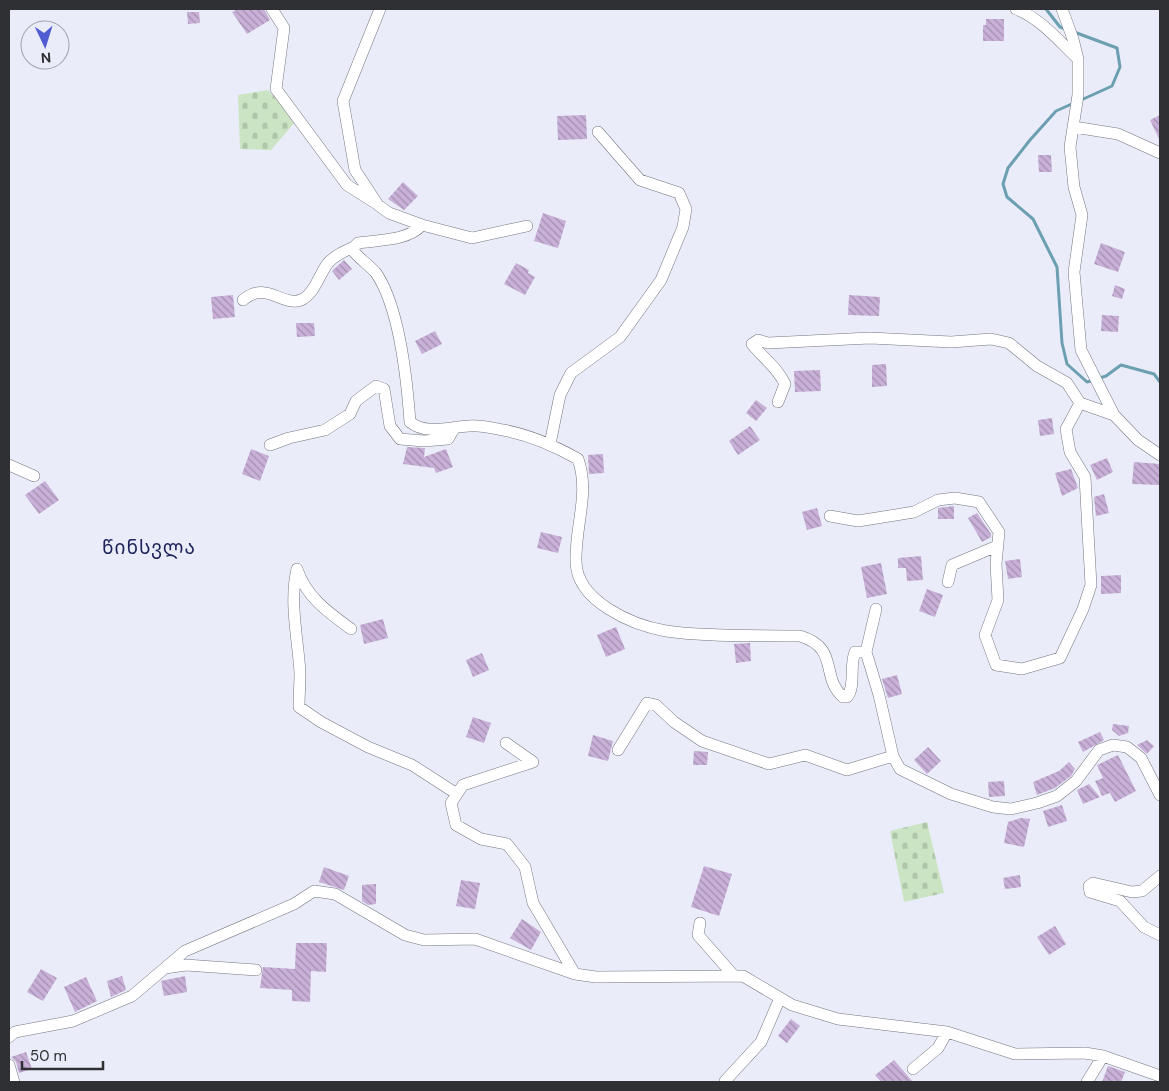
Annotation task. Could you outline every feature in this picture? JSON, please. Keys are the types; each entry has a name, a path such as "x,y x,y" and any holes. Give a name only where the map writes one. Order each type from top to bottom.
{"street":[{"path":"272,9 284,28 276,89 347,185 389,213 422,225 472,238 527,226"},
{"path":"378,205 355,170 343,101 380,9"},
{"path":"1016,9 1025,12 1044,27 1078,59"},
{"path":"1064,14 1078,59 1078,95 1070,147 1074,187 1082,215 1074,272 1081,350 1114,415 1138,440 1160,455"},
{"path":"1074,127 1118,134 1160,153"},
{"path":"550,444 560,395 571,373 620,337 661,280 683,227 686,210 679,193 640,180 598,132"},
{"path":"243,300 251,293 261,292 298,301 306,298 336,255 358,243 405,236 417,231 422,225"},
{"path":"354,246 354,252 377,275 387,299 398,335 410,422 417,428 437,429 470,426 505,430 550,444 578,459 583,473 584,488 576,562 578,575 590,595 618,616 665,631 800,636 812,640 819,645 826,656 838,693 847,698 850,694 851,668 855,652 866,652"},
{"path":"778,402 785,384 780,372 767,362 752,344 758,340 768,343 870,338 951,342 991,339 1009,343 1037,366 1067,383 1080,403 1114,415"},
{"path":"270,445 289,438 325,430 350,414 356,401 376,386 384,389 390,426 400,439 424,441 448,439 455,428"},
{"path":"830,516 858,521 914,512 938,500 955,498 979,502 998,532 996,564 998,600 985,635 996,665 1022,669 1060,658 1084,609 1091,585 1085,477 1070,452 1066,428 1080,403"},
{"path":"9,465 34,476"},
{"path":"948,582 952,565 997,546"},
{"path":"351,629 319,606 300,580 297,569 295,580 295,624 300,672 299,707 321,722 368,747 412,765 457,794"},
{"path":"876,609 866,652 879,695 893,756 900,769 951,794 993,807 1011,809 1058,796 1076,781 1099,750 1113,745 1127,748 1141,758 1160,795"},
{"path":"618,750 647,703 656,705 674,722 702,741 769,764 805,754 847,770 893,756"},
{"path":"506,743 533,762 463,785 450,802 456,825 480,839 507,844 525,867 533,903 575,974"},
{"path":"1160,876 1142,891 1132,892 1093,883 1089,886 1090,892 1120,901 1144,927 1160,935"},
{"path":"9,1036 15,1032 73,1021 132,996 185,951 294,904 314,891 322,890 335,894 405,934 424,940 475,939 575,974 596,977 743,976 792,1005 838,1018 948,1032 1015,1054 1085,1053 1103,1056 1160,1076"},
{"path":"700,923 698,935 734,976"},
{"path":"165,968 186,965 256,970"},
{"path":"724,1081 761,1042 780,998"},
{"path":"913,1069 938,1048 948,1032"},
{"path":"1087,1082 1103,1056"},
{"path":"9,1065 14,1082"}],"green space":[{"path":"268,90 296,121 271,150 240,149 238,95"},
{"path":"927,822 944,893 904,902 890,831"}],"building":[{"path":"238,9 264,9 270,20 247,34 232,12"},
{"path":"187,12 199,12 200,23 188,24"},
{"path":"986,19 1004,19 1004,41 983,41 983,25 986,25"},
{"path":"586,115 587,139 558,140 557,116"},
{"path":"1160,115 1160,141 1150,120"},
{"path":"1038,155 1051,155 1052,172 1039,172"},
{"path":"403,182 418,196 404,210 388,199"},
{"path":"543,213 566,221 558,248 534,241"},
{"path":"1101,243 1125,252 1118,272 1094,264"},
{"path":"344,260 352,269 339,280 332,271"},
{"path":"516,263 529,270 528,273 535,277 525,295 504,284"},
{"path":"1115,285 1125,289 1122,299 1112,296"},
{"path":"233,295 235,317 213,319 211,297"},
{"path":"849,295 880,297 879,316 848,315"},
{"path":"1102,315 1119,316 1118,332 1101,331"},
{"path":"296,323 314,323 315,336 297,337"},
{"path":"435,331 442,344 422,354 415,341"},
{"path":"886,364 887,386 872,387 872,365"},
{"path":"820,370 821,391 795,392 794,371"},
{"path":"756,400 767,408 756,421 746,413"},
{"path":"1052,418 1054,434 1040,436 1038,420"},
{"path":"750,426 760,440 738,455 729,441"},
{"path":"407,447 425,448 424,457 446,449 453,467 436,473 434,468 403,464"},
{"path":"251,449 269,456 260,481 242,474"},
{"path":"603,454 604,473 589,474 588,455"},
{"path":"1107,458 1113,472 1097,480 1090,465"},
{"path":"1134,462 1160,464 1160,485 1132,484"},
{"path":"1071,469 1078,488 1062,496 1055,473"},
{"path":"45,481 59,500 39,514 25,495"},
{"path":"1104,494 1109,513 1096,516 1094,497"},
{"path":"954,506 954,519 938,519 938,508"},
{"path":"817,508 822,526 807,530 802,512"},
{"path":"977,513 991,534 991,537 982,542 968,518"},
{"path":"541,532 562,537 558,553 537,548"},
{"path":"921,556 923,580 907,581 906,568 898,568 898,558"},
{"path":"1020,559 1022,577 1008,579 1005,561"},
{"path":"881,563 887,594 867,598 861,567"},
{"path":"1121,575 1121,593 1101,594 1101,576"},
{"path":"927,589 943,595 935,617 919,611"},
{"path":"383,619 388,638 364,644 360,625"},
{"path":"616,627 625,649 606,657 597,635"},
{"path":"750,643 751,661 736,663 734,644"},
{"path":"482,653 489,670 473,677 466,660"},
{"path":"897,675 902,694 888,698 882,679"},
{"path":"473,717 491,723 484,743 466,737"},
{"path":"1113,724 1129,726 1128,733 1119,736 1112,730"},
{"path":"1100,732 1104,740 1083,752 1078,742"},
{"path":"593,735 613,741 608,761 588,756"},
{"path":"1147,740 1154,746 1147,754 1137,745"},
{"path":"928,747 941,761 927,774 914,760"},
{"path":"694,751 708,752 707,765 693,765"},
{"path":"1118,755 1136,791 1115,802 1110,793 1102,796 1095,781 1103,778 1097,765"},
{"path":"1069,762 1075,769 1071,776 1055,788 1037,795 1033,782 1059,771"},
{"path":"1004,781 1005,796 989,797 988,782"},
{"path":"1089,784 1100,797 1083,804 1077,790"},
{"path":"1062,805 1067,821 1048,827 1043,811"},
{"path":"1021,818 1030,819 1024,847 1004,843 1008,822"},
{"path":"704,866 732,874 719,916 691,907"},
{"path":"324,867 349,876 344,890 319,882"},
{"path":"1020,875 1021,887 1005,889 1003,878"},
{"path":"461,880 480,883 475,909 456,906"},
{"path":"376,884 376,904 368,905 362,901 362,885"},
{"path":"522,919 541,932 531,950 510,938"},
{"path":"1055,926 1066,944 1049,955 1037,937"},
{"path":"296,943 327,943 326,972 311,971 310,1002 292,1001 292,990 260,988 263,967 295,969"},
{"path":"41,969 57,978 43,1001 27,992"},
{"path":"122,976 126,990 111,997 107,981"},
{"path":"185,976 187,992 164,996 161,981"},
{"path":"86,977 97,1001 75,1012 64,987"},
{"path":"791,1019 800,1026 787,1043 778,1036"},
{"path":"26,1052 32,1069 19,1073 16,1062 11,1057"},
{"path":"894,1060 913,1082 881,1082 875,1075"},
{"path":"1108,1066 1125,1072 1121,1082 1102,1082"}],"waterway":[{"path":"1046,9 1060,27 1066,29"},
{"path":"1074,32 1117,48 1120,67 1112,86 1079,101"},
{"path":"1074,103 1056,111 1008,168 1003,184 1007,197 1033,219 1057,267 1062,343 1067,364 1087,382 1106,376 1121,365 1154,374 1160,382"}],"district":[{"name":"წინსვლა","path":"149,547"}]}
